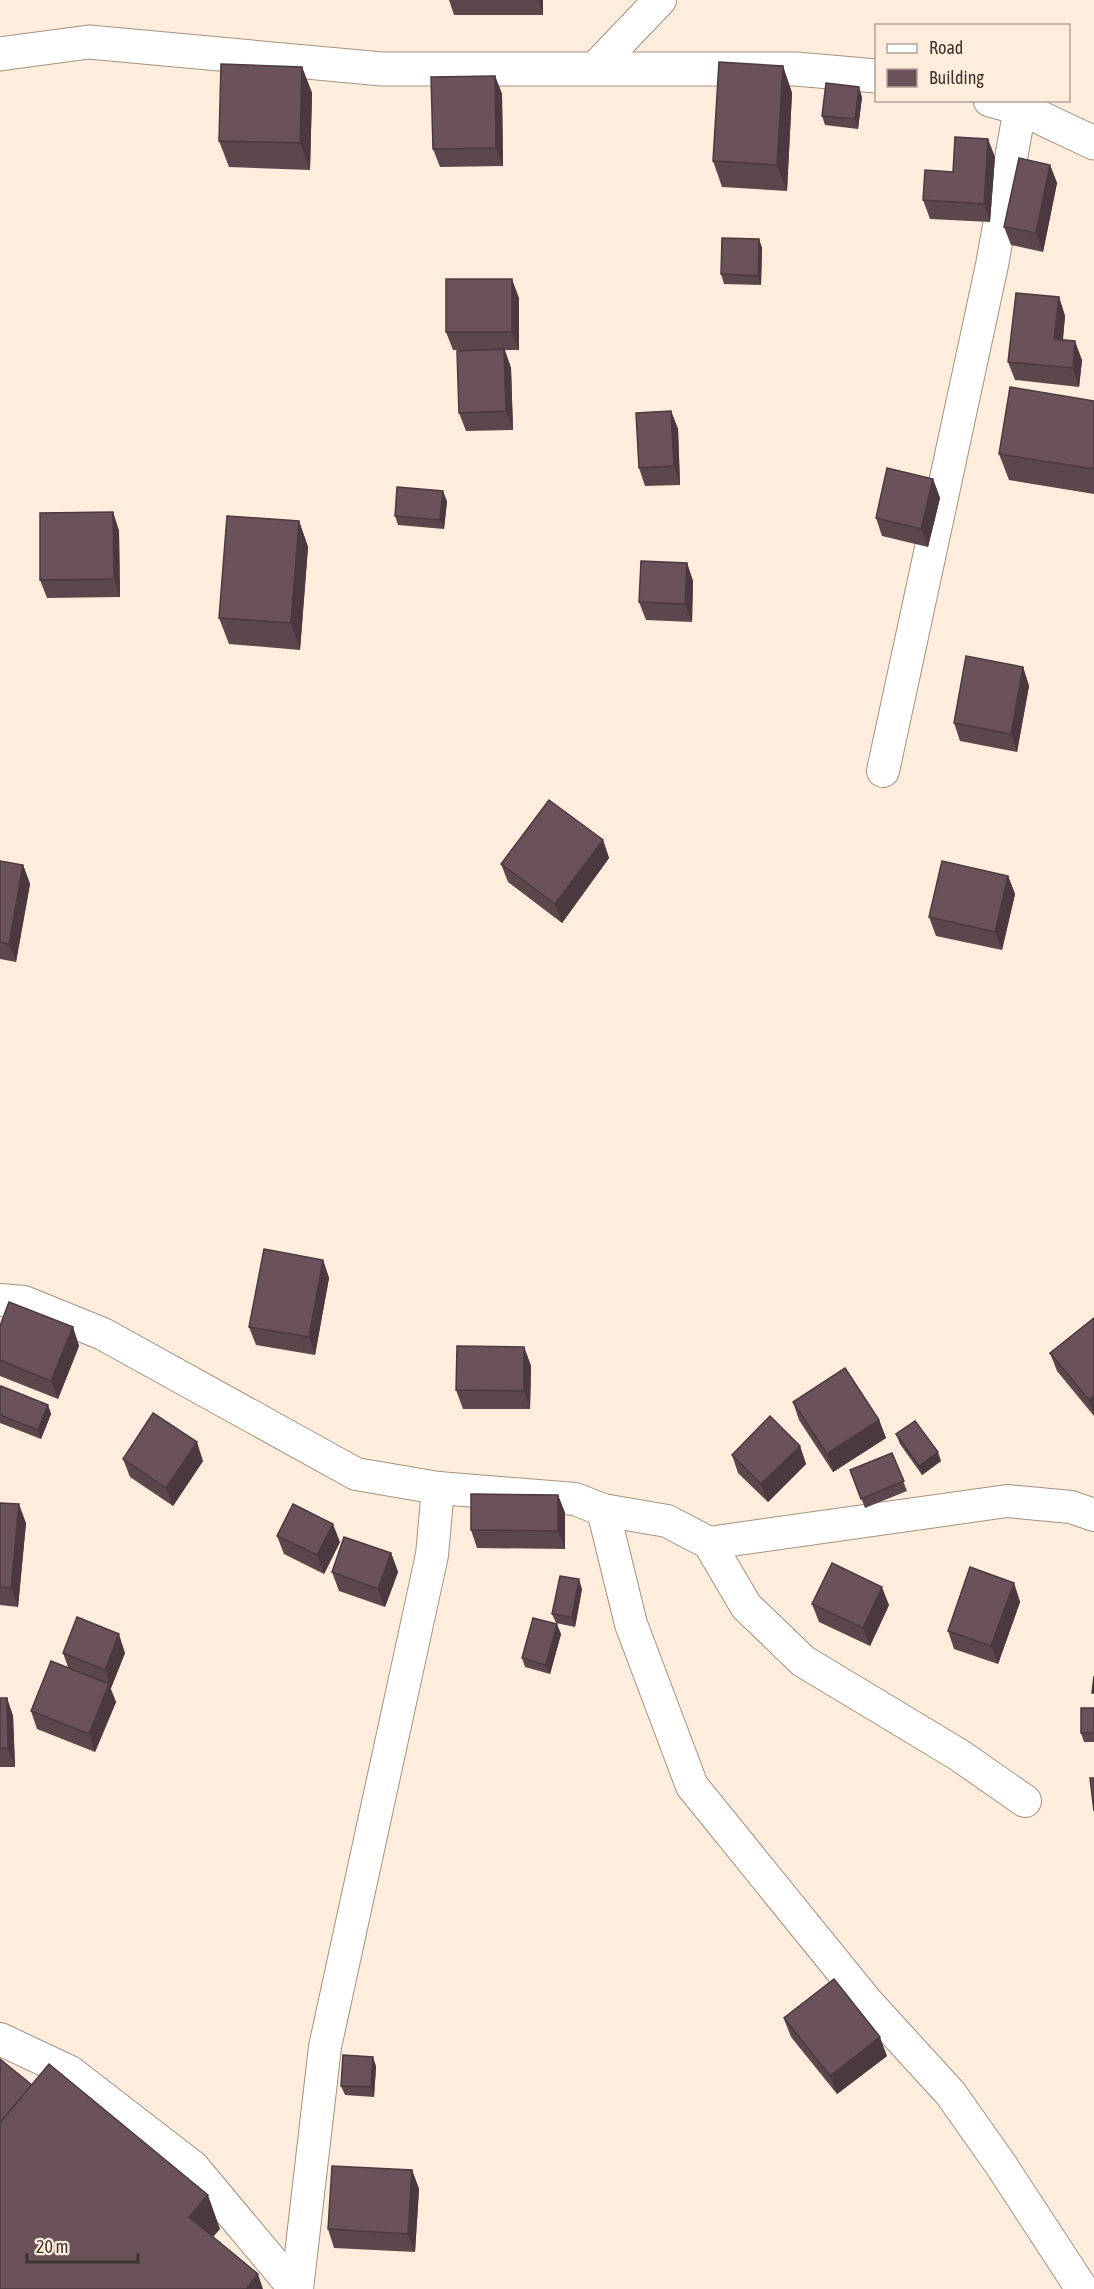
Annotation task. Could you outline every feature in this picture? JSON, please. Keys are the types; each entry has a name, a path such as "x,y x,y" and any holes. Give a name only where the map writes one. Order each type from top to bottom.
{"street":[{"path":"594,69 660,0"},
{"path":"0,54 89,42 382,69 796,69 875,76"},
{"path":"883,771 992,265 1005,104 1094,143"},
{"path":"0,1300 24,1302 103,1334 356,1474 438,1488 575,1499 603,1510 667,1521 709,1543 746,1606 803,1661 958,1755 1025,1802"},
{"path":"296,2289 325,2047 432,1555 438,1488"},
{"path":"709,1543 1007,1501 1071,1507 1094,1515"},
{"path":"603,1510 631,1624 692,1786 867,2002 951,2094 1001,2165 1082,2289"},
{"path":"0,2039 70,2072 193,2167 296,2289"}],"building":[{"path":"719,62 783,66 777,165 713,161"},
{"path":"221,64 302,67 300,143 219,141"},
{"path":"495,76 496,148 433,149 431,77"},
{"path":"826,83 859,87 855,119 822,116"},
{"path":"955,137 988,139 984,204 923,200 925,170 953,172"},
{"path":"1019,158 1050,165 1036,233 1004,227"},
{"path":"722,238 759,239 758,276 721,274"},
{"path":"446,279 512,279 512,332 446,332"},
{"path":"1016,293 1059,297 1054,339 1075,341 1073,368 1008,362"},
{"path":"504,349 506,411 459,413 457,351"},
{"path":"1010,387 1094,401 1094,469 999,454"},
{"path":"671,411 674,466 639,468 636,413"},
{"path":"887,468 933,479 921,529 876,518"},
{"path":"397,487 443,491 440,520 395,516"},
{"path":"113,512 114,579 40,580 40,513"},
{"path":"227,516 299,521 291,623 219,618"},
{"path":"641,561 687,563 685,604 639,602"},
{"path":"966,656 1023,667 1011,734 954,723"},
{"path":"549,800 603,840 555,904 501,864"},
{"path":"0,861 23,865 9,944 0,942"},
{"path":"942,861 1008,876 995,932 929,917"},
{"path":"264,1249 323,1260 309,1337 249,1327"},
{"path":"9,1302 73,1327 51,1381 0,1360 0,1326"},
{"path":"1094,1318 1094,1396 1089,1400 1050,1353"},
{"path":"457,1346 524,1347 524,1391 456,1390"},
{"path":"845,1368 879,1420 827,1454 793,1402"},
{"path":"1,1386 48,1405 38,1430 0,1415"},
{"path":"153,1413 197,1442 166,1488 123,1459"},
{"path":"770,1416 800,1446 761,1484 732,1455"},
{"path":"915,1421 938,1452 919,1466 896,1434"},
{"path":"892,1453 904,1481 861,1499 850,1470"},
{"path":"471,1494 558,1495 558,1531 471,1530"},
{"path":"0,1503 19,1504 11,1588 0,1587"},
{"path":"293,1504 333,1524 317,1555 277,1536"},
{"path":"344,1537 391,1553 378,1589 332,1572"},
{"path":"832,1563 882,1587 863,1628 812,1604"},
{"path":"970,1567 1014,1583 991,1646 948,1631"},
{"path":"560,1576 579,1579 572,1617 552,1614"},
{"path":"77,1617 119,1634 105,1670 63,1653"},
{"path":"533,1618 557,1624 546,1665 522,1658"},
{"path":"51,1661 109,1684 89,1734 31,1711"},
{"path":"0,1698 7,1698 8,1748 0,1749"},
{"path":"1081,1708 1094,1708 1094,1733 1081,1733"},
{"path":"1090,1778 1094,1778 1094,1811"},
{"path":"834,1979 880,2037 830,2076 784,2018"},
{"path":"343,2055 373,2057 371,2087 341,2086"},
{"path":"0,2059 32,2085 0,2123"},
{"path":"49,2064 208,2195 189,2217 258,2274 246,2289 0,2289 0,2123"},
{"path":"332,2166 412,2170 408,2234 328,2229"}]}
